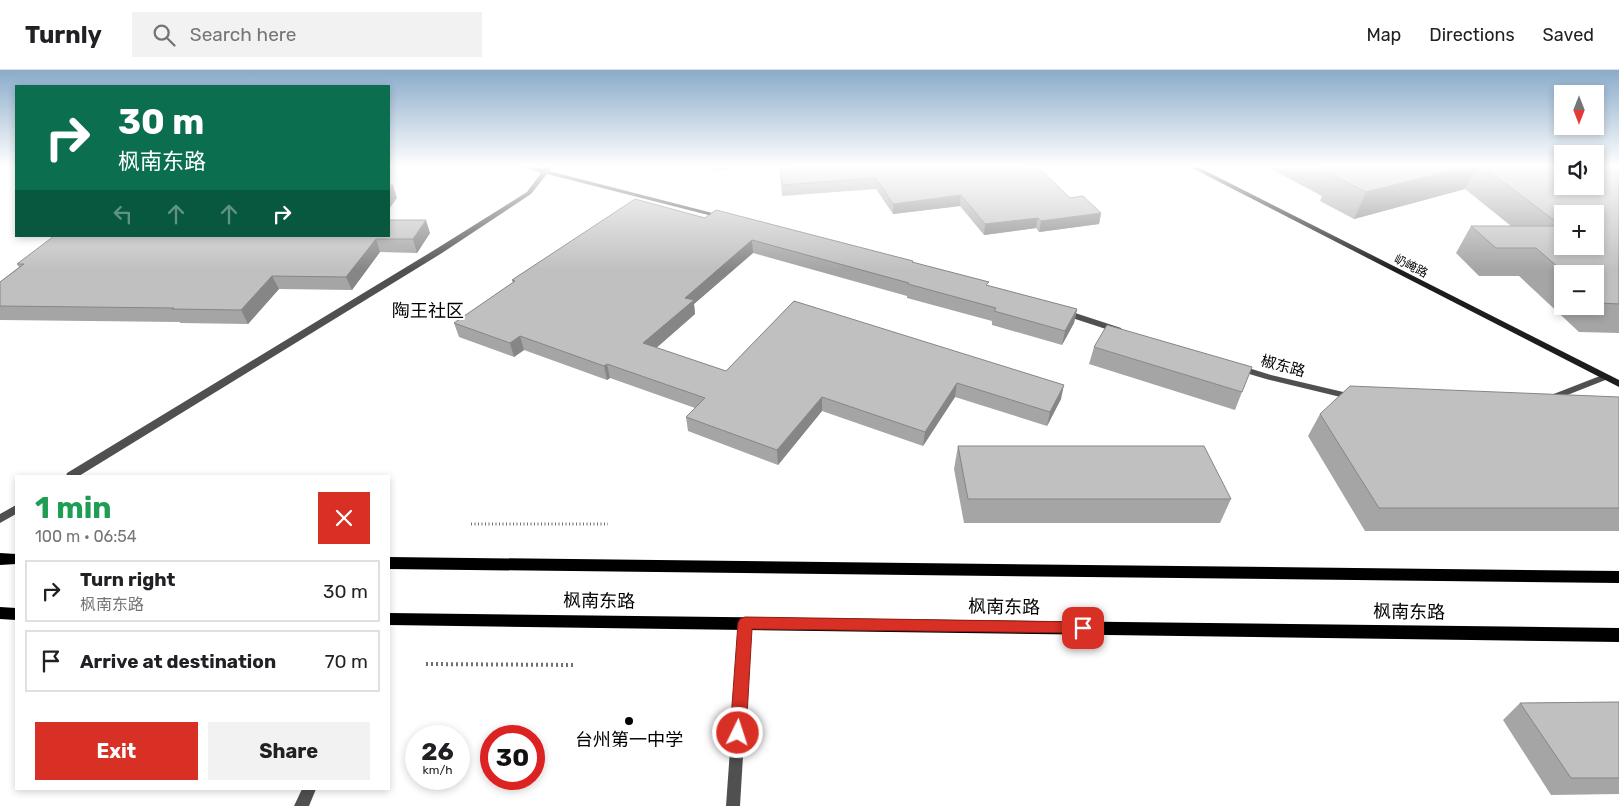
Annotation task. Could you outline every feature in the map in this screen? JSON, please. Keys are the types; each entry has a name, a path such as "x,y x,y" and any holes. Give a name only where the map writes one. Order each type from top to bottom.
{"main road":[{"path":"0,559 15,559"},
{"path":"390,563 1619,577"},
{"path":"0,613 15,614"},
{"name":"枫南东路","path":"390,619 1619,635"}],"street":[{"path":"73,475 439,251 516,201"},
{"path":"665,201 736,220"},
{"name":"屷崦路","path":"1260,201 1619,384"},
{"path":"1050,308 1126,332"},
{"name":"椒东路","path":"1230,365 1268,377 1362,399"},
{"path":"1543,402 1605,377"},
{"path":"0,519 15,510"},
{"path":"733,806 745,623"},
{"path":"301,806 309,790"}],"path":[{"path":"471,524 608,524"},
{"path":"426,664 576,665"}],"building":[{"path":"631,201 644,201 705,218 716,210 913,261 989,282 986,285 1077,309 1065,331 994,311 996,308 752,240 685,298 694,300 643,343 726,371 794,301 1064,385 1050,412 957,383 925,432 822,397 777,450 686,417 705,398 607,364 604,366 520,336 510,343 454,323 515,281 512,280"},
{"path":"891,201 913,201 893,204"},
{"path":"966,201 1089,201 1101,213 1041,221 1038,218 985,224"},
{"path":"1529,201 1619,201 1619,304 1604,303 1604,265 1556,265 1536,248 1496,248 1471,226 1554,226 1554,255 1604,255 1604,205 1554,205 1554,220"},
{"path":"390,220 426,220 413,239 376,239 346,277 272,276 241,310 0,306 0,282 24,264 17,264 53,237 390,237"},
{"path":"1107,325 1252,367 1242,392 1094,347"},
{"path":"1350,386 1619,397 1619,508 1379,508 1320,414"},
{"path":"958,446 1204,446 1231,499 968,499"},
{"path":"1619,702 1619,778 1571,778 1520,703"}],"place":[{"name":"台州第一中学","path":"629,721"}],"district":[{"name":"陶王社区","path":"428,311"}],"route":[{"path":"738,733 745,623 1083,628"}]}
